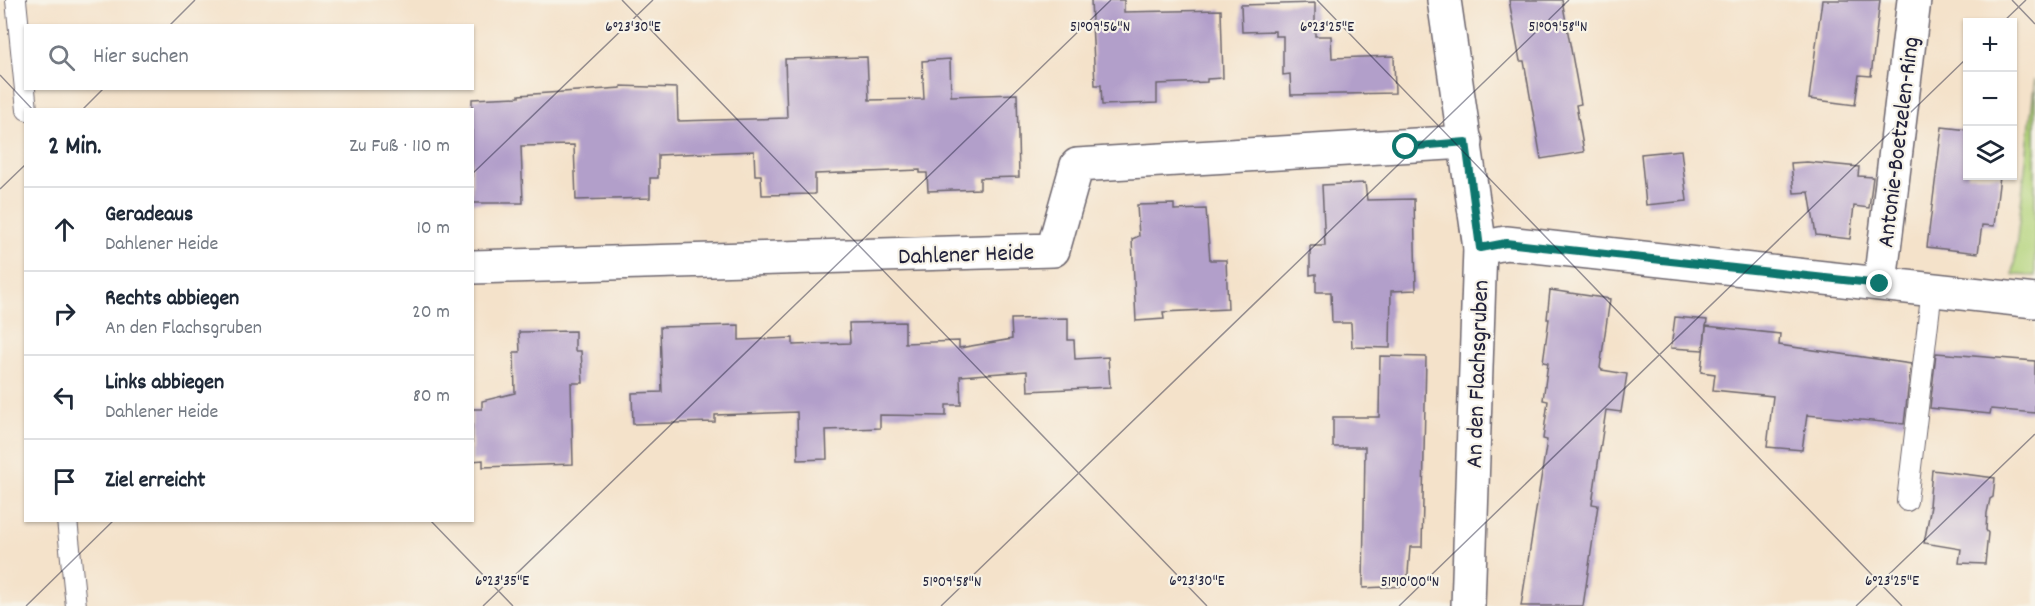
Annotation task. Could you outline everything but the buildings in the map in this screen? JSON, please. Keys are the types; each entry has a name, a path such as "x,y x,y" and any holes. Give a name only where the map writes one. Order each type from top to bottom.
{"street":[{"name":"An den Flachsgruben","path":"1444,0 1480,248 1468,606"},
{"name":"Antonie-Boetzelen-Ring","path":"1880,284 1914,0"},
{"name":"Dahlener Heide","path":"474,267 1053,250 1077,165 1466,142"},
{"path":"1480,248 1506,243 2035,300"}],"lane":[{"path":"16,0 24,80"},
{"path":"25,90 27,108"},
{"path":"1907,501 1932,289"},
{"path":"67,522 76,606"}],"green space":[{"path":"2035,79 2035,276 2013,275"}],"route":[{"path":"1406,147 1466,142 1480,248 1506,243 1880,284"}]}
